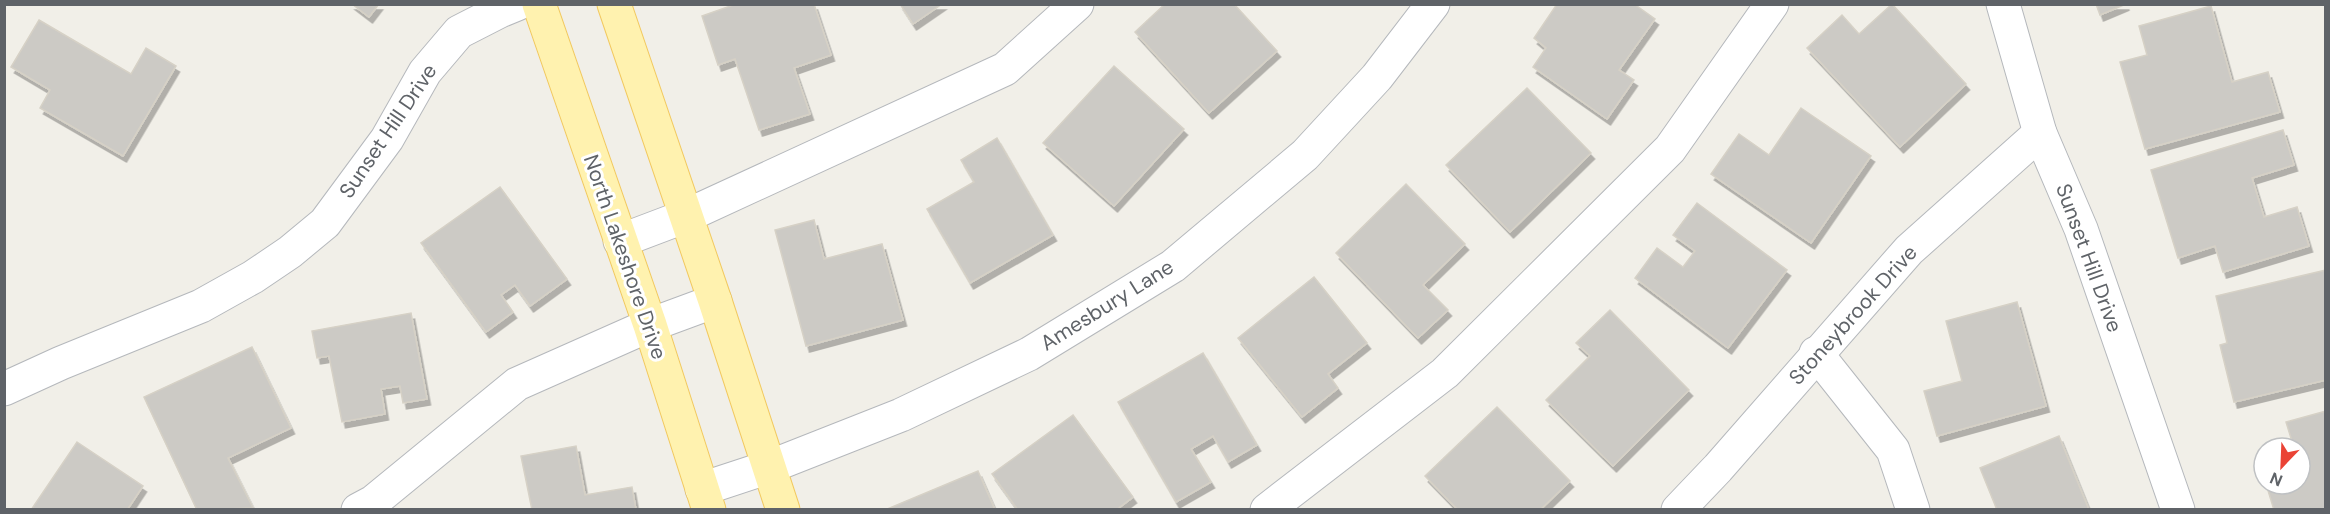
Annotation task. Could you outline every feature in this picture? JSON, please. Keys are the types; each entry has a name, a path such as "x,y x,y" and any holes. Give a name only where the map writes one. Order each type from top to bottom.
{"main road":[{"name":"North Lakeshore Drive","path":"539,4 650,325 706,499"},
{"path":"614,4 783,510"}],"street":[{"name":"Sunset Hill Drive","path":"4,389 61,363 201,306 253,277 290,252 325,223 387,139 425,72 459,32 517,4"},
{"path":"620,241 686,216 1005,69 1077,4"},
{"name":"Amesbury Lane","path":"706,499 769,467 901,415 1029,354 1173,266 1305,155 1377,77 1433,4"},
{"path":"1267,510 1445,373 1670,149 1772,4"},
{"name":"Sunset Hill Drive","path":"2003,4 2040,133 2081,229 2178,510"},
{"name":"Stoneybrook Drive","path":"1678,510 1718,468 1816,353 1909,250 2040,133"},
{"path":"358,510 373,502 517,384 650,325 715,301"},
{"path":"1816,353 1893,450 1913,510"}],"building":[{"path":"352,4 379,4 369,17"},
{"path":"736,4 814,4 831,55 794,68 810,114 759,130 735,59 718,65 702,16"},
{"path":"900,4 942,4 913,24"},
{"path":"1165,4 1234,4 1277,51 1209,113 1135,32"},
{"path":"1557,4 1634,4 1655,19 1619,70 1634,80 1607,119 1533,67 1546,48 1534,38"},
{"path":"1892,4 1966,84 1900,147 1807,48 1842,15 1859,34"},
{"path":"2096,4 2126,4 2100,15"},
{"path":"2211,6 2232,82 2268,72 2280,112 2145,149 2120,62 2147,55 2139,26"},
{"path":"39,20 131,74 146,48 176,66 123,156 40,108 50,90 11,67"},
{"path":"1114,66 1184,129 1114,206 1043,143"},
{"path":"1527,88 1591,153 1510,232 1446,165"},
{"path":"1801,108 1871,156 1811,243 1711,174 1739,134 1769,155"},
{"path":"2283,130 2294,165 2252,178 2264,217 2297,207 2309,246 2223,272 2215,246 2178,258 2151,170"},
{"path":"997,138 1053,235 970,283 927,209 974,182 961,160"},
{"path":"1406,184 1465,244 1423,285 1448,310 1418,338 1336,253"},
{"path":"500,187 567,279 530,306 515,285 501,295 513,312 486,332 421,243"},
{"path":"1697,203 1787,270 1728,348 1635,278 1657,248 1683,267 1695,251 1673,235"},
{"path":"814,220 824,259 882,244 903,320 806,346 775,230"},
{"path":"2326,270 2326,380 2234,402 2220,345 2227,343 2216,296"},
{"path":"1314,277 1367,343 1328,374 1338,388 1302,417 1238,338"},
{"path":"2017,302 2046,406 1937,436 1924,391 1962,381 1946,321"},
{"path":"1610,310 1689,390 1613,466 1546,400 1590,356 1576,343"},
{"path":"411,313 427,399 403,403 400,386 381,389 385,414 342,422 329,356 317,358 312,331"},
{"path":"252,347 291,428 228,458 253,508 197,510 144,397"},
{"path":"1203,353 1257,445 1228,462 1213,436 1191,449 1211,482 1176,502 1118,402"},
{"path":"1497,407 1570,481 1540,510 1458,510 1425,476"},
{"path":"2326,411 2326,510 2274,510 2270,496 2312,496 2312,436 2290,436 2286,422"},
{"path":"1073,415 1133,497 1116,510 1018,510 992,474"},
{"path":"2059,436 2089,510 1997,510 1980,468"},
{"path":"77,442 143,486 127,510 31,510"},
{"path":"576,446 585,495 632,487 636,510 532,510 521,456"},
{"path":"978,471 995,510 885,510"}]}
